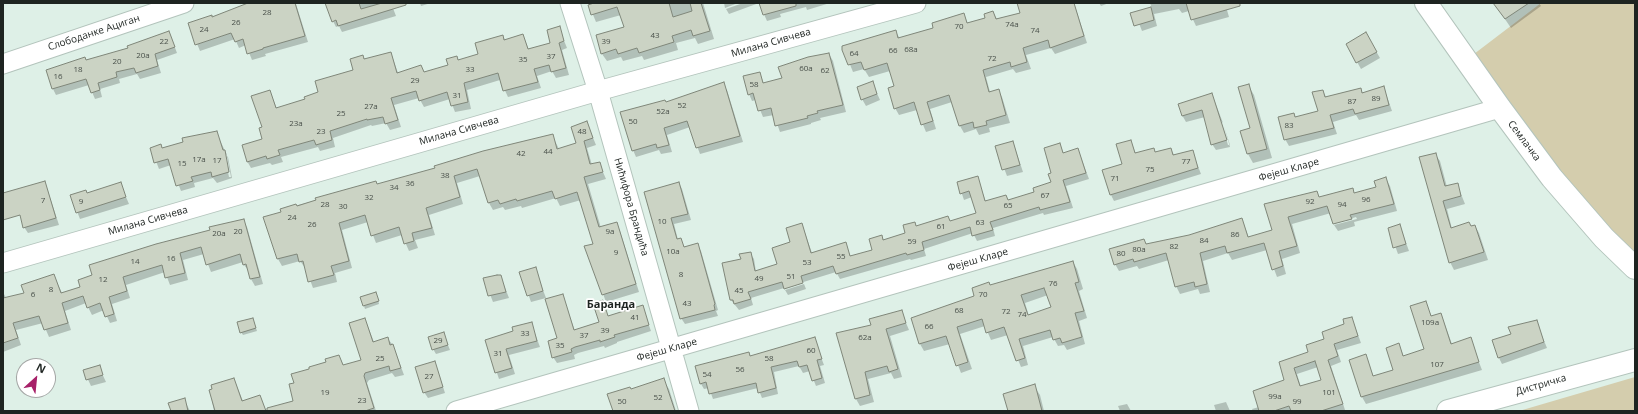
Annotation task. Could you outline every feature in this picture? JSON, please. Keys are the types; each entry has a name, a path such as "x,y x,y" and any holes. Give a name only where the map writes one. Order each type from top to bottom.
{"main road":[{"name":"Семлачка","path":"1426,3 1500,108 1574,206 1635,268"},
{"name":"Дистричка","path":"1448,411 1635,360"}],"street":[{"name":"Слободанке Ациган","path":"3,64 184,3"},
{"name":"Нићифора Брандића","path":"570,3 598,91 689,411"},
{"name":"Милана Сивчева","path":"3,263 598,91 916,3"},
{"name":"Фејеш Кларе","path":"456,411 1500,108"}],"shaded area":[{"path":"1541,3 1635,3 1635,253 1570,191 1474,54"},
{"path":"1635,377 1635,411 1519,411"}],"building":[{"path":"248,3 295,3 305,36 247,54 243,39 235,42 231,33 195,45 188,23 212,15 212,17"},
{"path":"325,3 359,3 361,9 382,3 406,3 406,5 338,26 336,20 332,22"},
{"path":"594,3 669,3 673,17 692,11 690,3 701,3 710,31 693,36 691,30 672,36 674,42 639,53 637,48 618,54 616,49 601,54 596,35 624,27 617,7 591,15 588,5"},
{"path":"759,3 796,3 796,6 763,15"},
{"path":"1017,3 1074,3 1084,36 1050,48 1048,40 1023,48 1027,62 1011,67 1010,62 983,70 989,92 999,89 1006,115 986,121 987,125 974,128 973,122 959,126 949,95 927,102 933,121 921,125 914,102 894,109 888,88 894,86 887,63 864,70 861,62 848,65 842,50 842,46 896,30 898,38 933,28 932,23 964,13 967,23 985,18 984,14 993,11 996,19 1020,13"},
{"path":"1186,3 1240,3 1240,6 1191,20"},
{"path":"1493,3 1529,3 1505,19"},
{"path":"1151,7 1154,20 1134,26 1130,13"},
{"path":"560,26 564,41 559,43 566,68 551,72 549,65 534,69 538,82 503,91 498,73 464,83 468,102 451,106 447,92 419,101 416,91 391,98 398,120 385,124 383,117 367,119 330,131 332,140 316,145 314,140 278,150 280,155 267,159 266,156 247,162 242,145 262,139 259,128 262,127 251,96 270,90 276,108 305,99 304,97 318,92 315,81 353,70 350,59 363,55 364,59 391,52 397,73 421,65 424,72 448,65 446,59 457,56 458,60 478,54 475,43 503,35 504,40 523,34 528,49 550,43 547,30"},
{"path":"169,31 175,47 155,54 158,66 136,73 134,68 116,72 117,77 98,83 100,90 91,93 86,79 52,89 46,70 85,57 86,60 128,48 127,46"},
{"path":"1366,32 1377,52 1356,63 1346,44"},
{"path":"829,53 843,105 817,111 818,113 807,116 808,118 775,126 771,108 758,111 753,93 748,95 743,76 760,72 763,83 782,78 778,67 808,57"},
{"path":"873,81 877,94 861,100 857,87"},
{"path":"724,82 740,136 696,148 687,121 664,128 669,145 657,148 656,144 632,151 620,112 665,100 666,102"},
{"path":"1249,84 1267,149 1247,154 1240,131 1250,128 1238,87"},
{"path":"1384,86 1389,105 1355,114 1353,109 1330,115 1334,128 1284,140 1278,117 1294,113 1295,117 1318,111 1312,92 1323,90 1325,97 1361,88 1362,93"},
{"path":"1212,93 1227,140 1211,145 1202,110 1182,116 1178,104"},
{"path":"587,121 593,138 584,141 590,164 600,162 603,172 584,177 599,227 617,222 636,284 602,295 584,246 593,244 577,192 555,199 552,191 517,201 516,199 500,204 498,200 488,203 477,169 454,176 460,197 426,208 432,228 412,233 414,241 404,244 399,227 371,236 365,215 339,223 349,261 331,266 334,275 308,282 303,261 299,262 297,254 277,259 263,217 281,212 280,209 296,204 297,206 316,200 315,198 376,181 377,184 435,168 434,166 483,151 553,134 557,149 576,143 571,127"},
{"path":"217,131 223,150 225,150 229,172 212,177 211,172 191,177 193,181 176,186 168,159 154,163 150,148 161,144 162,148 183,142 182,138"},
{"path":"1131,140 1135,153 1154,148 1155,152 1171,148 1173,155 1193,150 1198,168 1110,195 1102,170 1122,164 1116,144"},
{"path":"1013,141 1020,165 1002,170 995,146"},
{"path":"1060,143 1063,153 1078,148 1086,173 1063,180 1070,202 1040,210 1039,207 990,222 993,230 972,236 970,227 922,242 924,250 907,255 906,253 836,274 833,266 801,276 803,283 784,289 782,282 748,292 751,299 734,304 733,300 730,300 722,263 741,259 739,254 751,252 755,271 777,264 772,248 790,242 786,228 802,223 811,253 846,242 850,256 872,250 869,239 882,235 883,240 905,233 903,225 915,222 916,226 948,216 950,221 976,213 969,191 960,194 957,182 978,176 985,201 1006,195 1008,200 1034,192 1033,188 1051,182 1048,174 1051,173 1044,148"},
{"path":"1436,153 1445,186 1458,183 1461,196 1443,201 1451,228 1469,222 1471,226 1475,225 1484,252 1449,263 1419,157"},
{"path":"1386,177 1394,204 1350,215 1352,219 1333,224 1327,206 1288,217 1297,246 1279,251 1283,266 1272,270 1264,243 1227,253 1225,246 1200,253 1207,284 1195,287 1194,282 1175,287 1166,253 1134,262 1133,259 1114,265 1109,249 1144,239 1146,244 1189,235 1242,218 1248,237 1272,230 1264,204 1317,191 1319,197 1353,188 1354,193 1376,187 1374,181"},
{"path":"45,181 56,218 23,228 20,215 3,220 3,193"},
{"path":"121,182 126,197 76,213 70,195 86,190 87,193"},
{"path":"679,182 688,214 671,218 677,239 681,238 684,247 698,243 715,304 715,310 680,319 644,192"},
{"path":"244,219 260,277 250,279 246,264 243,265 240,254 206,265 201,247 180,253 185,273 165,278 162,265 123,277 127,291 109,297 114,314 105,317 100,303 87,308 83,296 62,303 68,323 44,330 39,316 13,323 18,338 3,343 3,298 24,293 21,285 54,274 61,293 80,287 78,280 92,275 89,265 156,244 210,230 209,227"},
{"path":"1400,224 1406,244 1393,248 1388,228"},
{"path":"1073,261 1079,282 1075,283 1084,311 1075,313 1082,337 1062,343 1060,338 1053,340 1050,330 1019,339 1025,358 1016,361 1004,327 986,333 982,319 957,327 968,362 956,366 946,336 919,344 911,318 974,296 972,288 989,282 990,285","holes":["1044,288 1051,307 1028,315 1021,295"]},
{"path":"536,267 543,291 527,296 519,272"},
{"path":"501,275 506,292 488,296 483,278"},
{"path":"376,292 379,301 363,306 360,297"},
{"path":"563,294 574,330 599,322 593,304 603,300 608,316 643,305 649,325 614,335 615,337 600,342 600,340 575,347 571,349 572,352 552,358 548,341 557,338 545,299"},
{"path":"1426,301 1431,316 1441,313 1451,344 1471,337 1479,362 1361,397 1349,360 1366,354 1373,376 1393,370 1386,348 1399,343 1403,356 1424,349 1410,306"},
{"path":"902,310 906,323 886,329 898,369 889,372 887,366 865,372 870,395 855,399 836,333 871,325 869,319"},
{"path":"1352,317 1358,336 1334,344 1338,356 1328,360 1343,404 1321,411 1291,411 1289,406 1274,411 1259,411 1253,391 1284,380 1279,362 1308,352 1306,345 1324,339 1322,332 1344,324 1343,319","holes":["1315,361 1321,380 1300,386 1294,368"]},
{"path":"253,318 256,328 240,333 237,322"},
{"path":"365,318 373,342 388,337 390,345 393,344 401,368 390,371 389,366 365,373 364,376 374,408 365,411 267,411 267,408 293,401 289,384 294,383 291,374 309,369 309,367 326,362 325,359 339,355 343,365 361,360 349,323"},
{"path":"1537,320 1544,342 1498,358 1492,340 1511,334 1508,327"},
{"path":"532,322 537,341 506,349 512,368 495,373 485,340 513,331 512,327"},
{"path":"444,332 448,345 432,350 428,337"},
{"path":"815,337 822,359 817,360 822,378 812,381 807,365 799,367 797,361 771,367 776,388 758,393 756,383 709,394 706,382 700,384 695,366 749,352 750,356"},
{"path":"435,361 443,387 423,393 415,367"},
{"path":"100,365 103,375 86,380 83,370"},
{"path":"234,378 242,401 260,395 266,411 215,411 209,390 212,389 211,385"},
{"path":"664,378 675,411 613,411 607,394 630,387 631,389"},
{"path":"1035,384 1042,411 1008,411 1003,394"},
{"path":"185,398 188,411 171,411 168,403"}],"district":[{"name":"Баранда","path":"611,305"}]}
